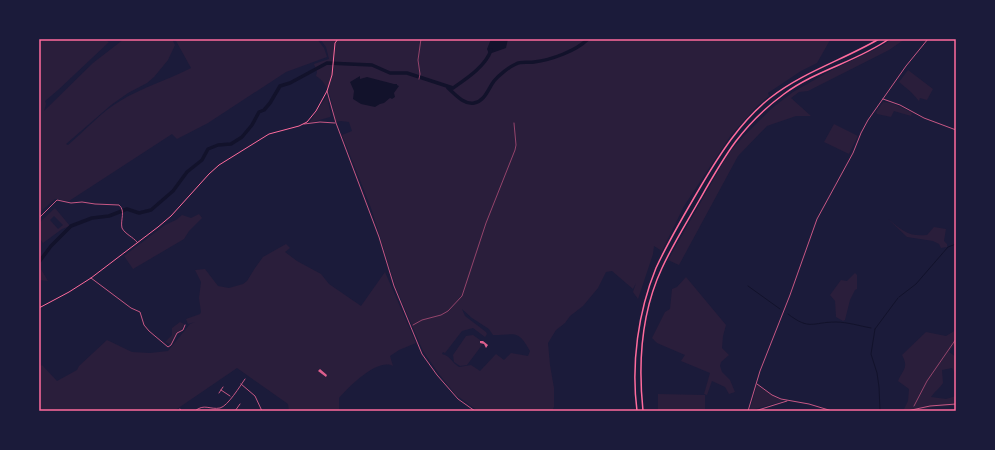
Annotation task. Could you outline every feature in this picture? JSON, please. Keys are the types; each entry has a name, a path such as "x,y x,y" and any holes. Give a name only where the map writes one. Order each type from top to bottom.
{"highway":[{"path":"637,411 637,345 640,320 646,295 656,268 665,250 720,154 751,116 776,94 806,74 879,39"},
{"path":"643,411 641,389 641,347 645,320 651,296 661,269 726,154 744,129 786,92 816,75 860,56 889,39"}],"main road":[{"path":"39,308 91,278 138,243 171,216 219,165 269,134 304,124 316,112 327,91 332,75 335,43 338,39"}],"street":[{"path":"748,411 756,384 813,230 855,148 863,128 906,66 928,39"},
{"path":"327,91 336,123 379,236 394,286 422,354 437,375 458,399 475,411"},
{"path":"883,99 900,105 928,120 956,130"},
{"path":"304,124 320,122 336,123"},
{"path":"39,218 57,200 71,203 82,202 119,205 123,211 123,229 138,243"},
{"path":"91,278 131,308 140,312 144,325 168,347 171,345 176,333 183,330 185,325"},
{"path":"195,411 201,407 219,408 226,405 244,379"},
{"path":"241,384 255,396 262,411"},
{"path":"756,384 776,397 788,401 809,404 832,411"},
{"path":"219,393 223,387"},
{"path":"221,390 231,397"},
{"path":"755,411 788,401"},
{"path":"235,411 240,404"},
{"path":"907,411 930,406 956,404"}],"path":[{"path":"419,79 420,74 418,60 421,39"},
{"path":"410,326 448,311 462,296 486,223 515,148 514,123"},
{"path":"914,407 927,381 956,339"}],"shaded area":[{"path":"39,39 104,39 109,42 45,101 46,104 44,111 93,63 124,39 172,39 175,45 168,60 154,77 147,83 128,93 111,105 66,144 68,145 113,105 191,68 175,39 317,39 324,48 327,57 286,72 208,123 177,139 172,134 69,201 55,199 39,213"},
{"path":"320,39 834,39 830,40 817,63 801,71 768,93 769,96 757,106 731,135 684,206 662,251 654,246 653,254 638,299 633,292 636,283 633,289 612,271 606,272 598,288 583,306 556,330 548,343 554,388 554,407 552,411 478,411 456,395 423,351 396,288 371,208 342,135 352,131 349,122 336,122 328,90 325,84 316,76 317,72 314,64 329,59 326,47","holes":["462,309 472,318 489,329 493,335 511,334 519,336 530,351 528,356 511,353 504,360 496,354 480,371 471,365 459,367 447,356 442,354 443,352 445,353 462,331 473,328 485,337 487,334 486,332 465,316"]},
{"path":"491,39 508,39 506,48 489,54 487,49"},
{"path":"892,39 905,39 889,50 808,91 799,92 791,98 811,116 796,116 767,126 738,156 679,265 668,260 728,154 771,109 793,92 832,70 882,46"},
{"path":"908,70 933,89 927,100 920,98 919,101 899,82"},
{"path":"360,76 360,79 367,77 397,84 399,86 394,93 395,97 392,99 390,98 384,103 375,107 361,104 353,99 354,91 350,82"},
{"path":"327,96 331,115 330,117 309,123"},
{"path":"883,102 902,107 912,113 911,116 894,111 891,117 877,114 876,112"},
{"path":"834,124 858,136 849,154 824,142"},
{"path":"55,208 70,226 62,229 43,243 39,237 39,223","holes":["54,216 63,225 58,229 50,220"]},
{"path":"199,214 202,218 189,231 184,239 133,269 124,256 165,225 176,220 182,215 191,218"},
{"path":"888,219 906,232 915,235 927,235 934,227 946,229 944,241 947,244 947,247 941,248 939,244 933,241 907,237"},
{"path":"286,244 290,248 285,252 297,261 321,274 329,284 361,306 385,272 416,343 399,350 390,356 393,366 379,366 364,375 349,387 339,398 339,411 289,411 288,404 237,368 174,411 39,411 39,367 42,365 57,381 77,370 79,366 107,340 132,352 150,353 168,351 190,324 195,322 188,324 186,319 200,314 201,312 199,298 201,282 195,270 205,269 218,286 229,288 243,284 247,281 263,257"},
{"path":"39,266 48,281 39,280"},
{"path":"855,273 857,275 857,289 850,300 845,320 843,321 836,317 835,301 830,295 841,280 847,281"},
{"path":"686,277 726,325 722,348 729,355 721,362 720,366 722,372 730,380 735,392 729,394 725,387 712,381 707,395 704,394 710,373 681,361 685,355 657,343 652,338 665,312 670,309 672,289 677,287"},
{"path":"180,322 184,324 182,329 176,333 170,344 165,342 172,335 172,328"},
{"path":"956,330 956,343 949,352 956,357 956,374 952,368 942,370 943,383 931,397 946,399 956,396 956,406 933,407 918,411 903,411 908,401 909,389 898,381 905,366 902,355 926,332 946,336"},
{"path":"473,335 480,340 482,345 467,365 460,366 454,362 453,355 466,336"},
{"path":"757,385 773,396 784,401 751,410 750,409"},
{"path":"658,394 705,395 705,409 700,411 658,411"}],"building":[{"path":"480,341 483,341 488,345 486,348 484,344 480,343"},
{"path":"320,369 327,375 326,377 318,371"}],"waterway":[{"path":"448,88 467,102 478,102 484,97 496,79 513,65 555,57 570,51 588,39"},
{"path":"39,262 51,246 71,226 92,218 109,216 127,209 139,213 151,210 173,191 187,172 202,160 208,149 218,145 231,144 242,137 252,125 259,112 264,110 270,103 280,86 290,83 327,63 372,65 390,73 407,73 453,88 480,67 491,50"},
{"path":"899,297 916,284 948,247 956,244"},
{"path":"748,286 780,309"},
{"path":"875,329 898,298"},
{"path":"788,314 807,324 840,322 871,328"},
{"path":"875,329 871,354 877,373 880,411"}]}
